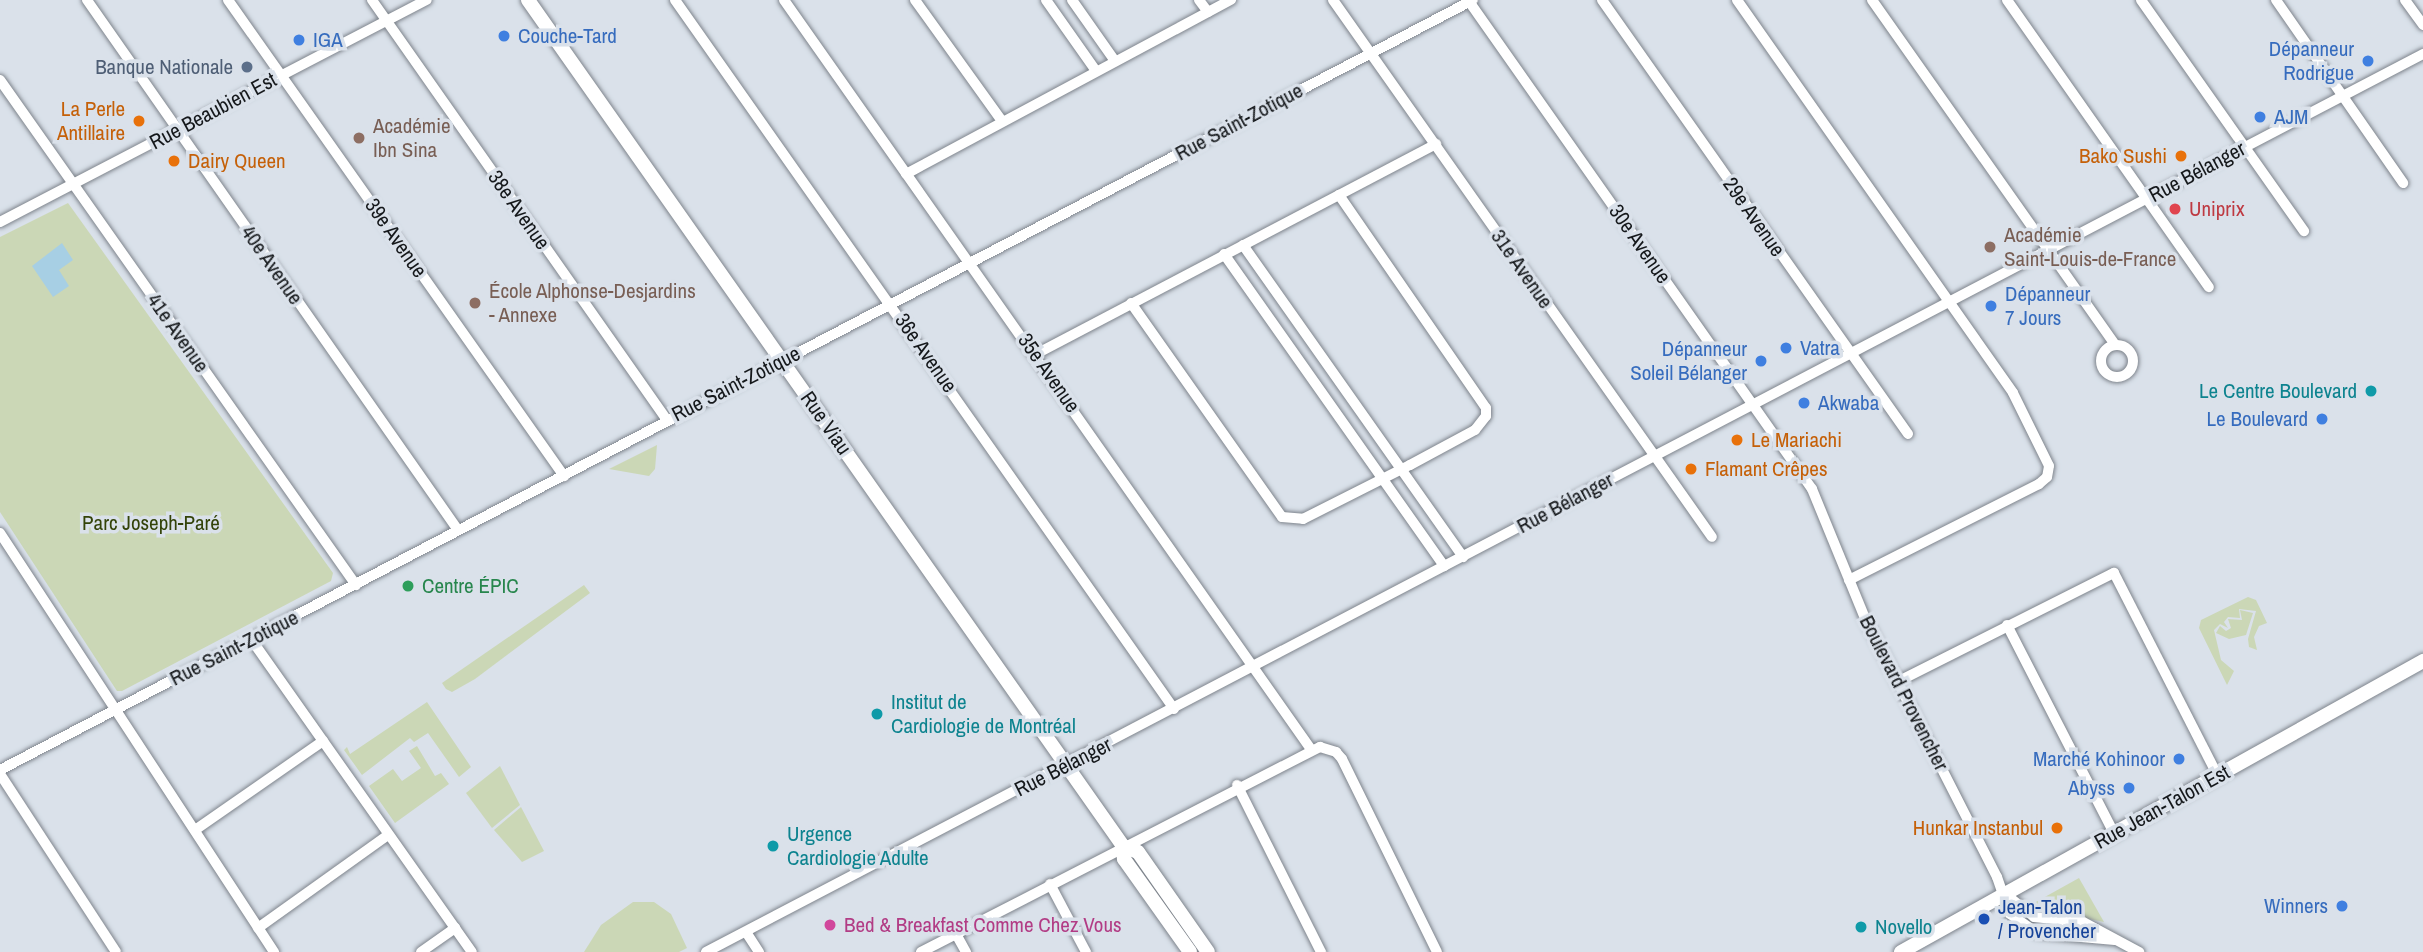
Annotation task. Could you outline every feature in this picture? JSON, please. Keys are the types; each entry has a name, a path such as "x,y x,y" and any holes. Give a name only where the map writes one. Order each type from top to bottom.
{"main road":[{"name":"Rue Viau","path":"528,0 1123,846"},
{"name":"Rue Jean-Talon Est","path":"1901,952 2423,662"},
{"path":"1190,952 1124,859 1123,846 1138,852 1208,952"}],"street":[{"name":"40e Avenue","path":"87,0 458,530"},
{"name":"39e Avenue","path":"229,0 564,476"},
{"name":"38e Avenue","path":"372,0 667,420"},
{"name":"Rue Beaubien Est","path":"0,222 427,0"},
{"name":"36e Avenue","path":"675,0 1174,709"},
{"name":"35e Avenue","path":"784,0 1310,748"},
{"path":"915,0 1002,121"},
{"path":"1046,0 1096,71"},
{"path":"1072,0 1115,61"},
{"path":"1199,0 1208,12"},
{"path":"906,174 1231,0"},
{"name":"31e Avenue","path":"1333,0 1712,537"},
{"name":"29e Avenue","path":"1602,0 1908,434"},
{"path":"1737,0 2013,393 2046,458 2049,474 2039,484 1849,580"},
{"path":"1872,0 2115,345"},
{"path":"2007,0 2209,287"},
{"path":"2141,0 2304,231"},
{"path":"2276,0 2403,183"},
{"path":"2406,0 2423,25"},
{"name":"Rue Saint-Zotique","path":"0,772 1470,1"},
{"name":"30e Avenue","path":"1470,1 1812,489"},
{"name":"Rue Bélanger","path":"706,952 2423,54"},
{"name":"41e Avenue","path":"0,80 356,585"},
{"path":"1036,355 1436,144"},
{"path":"1131,303 1282,517 1303,519 1401,469 1475,430 1486,416 1486,408 1339,195"},
{"path":"1243,245 1462,557"},
{"path":"1224,254 1444,566"},
{"name":"Boulevard Provencher","path":"1812,489 1849,580 1897,682 2005,894 2010,914 2030,930 2115,940 2138,952"},
{"path":"0,533 274,952"},
{"path":"1897,682 2114,573 2218,776"},
{"path":"2007,625 2114,833"},
{"path":"251,639 472,952"},
{"path":"195,830 323,741"},
{"path":"921,952 1310,748 1328,748 1339,755 1437,952"},
{"path":"0,772 116,952"},
{"path":"1237,785 1321,952"},
{"path":"258,928 388,835"},
{"path":"1050,884 1086,952"},
{"path":"421,952 455,928"},
{"path":"746,932 759,952"},
{"path":"956,934 966,952"}],"green space":[{"name":"Parc Joseph-Paré","path":"68,203 333,573 331,581 122,691 117,691 0,512 0,237"},
{"path":"657,445 655,469 649,476 609,469"},
{"path":"584,585 590,593 475,679 452,692 446,689 442,683"},
{"path":"2248,597 2256,600 2267,623 2259,626 2254,637 2257,650 2249,647 2248,639 2256,611 2239,609 2240,618 2228,617 2224,622 2228,628 2220,624 2214,630 2221,660 2234,671 2227,685 2199,628 2201,620"},
{"path":"2240,610 2253,613 2246,635 2229,639 2216,633 2220,626 2226,631 2231,628 2228,619 2242,620"},
{"path":"427,702 471,767 459,777 428,733 414,742 410,738 362,775 344,750 347,747 350,754"},
{"path":"417,746 435,776 441,773 449,784 395,823 369,786 393,769 402,781 421,768 409,751"},
{"path":"500,766 520,805 492,828 466,793"},
{"path":"521,807 544,851 522,862 494,830"},
{"path":"2079,878 2104,922 2038,909 2034,903"},
{"path":"633,902 654,902 671,914 687,948 679,952 584,952 601,925"}],"water":[{"path":"62,243 73,260 59,270 69,286 53,297 32,266"}],"place":[{"name":"Couche-Tard","path":"504,36"},
{"name":"IGA","path":"299,40"},
{"name":"Dépanneur Rodrigue","path":"2368,61"},
{"name":"Banque Nationale","path":"247,67"},
{"name":"AJM","path":"2260,117"},
{"name":"La Perle Antillaire","path":"139,121"},
{"name":"Académie Ibn Sina","path":"359,138"},
{"name":"Bako Sushi","path":"2181,156"},
{"name":"Dairy Queen","path":"174,161"},
{"name":"Uniprix","path":"2175,209"},
{"name":"Académie Saint-Louis-de-France","path":"1990,247"},
{"name":"École Alphonse-Desjardins - Annexe","path":"475,303"},
{"name":"Dépanneur 7 Jours","path":"1991,306"},
{"name":"Vatra","path":"1786,348"},
{"name":"Dépanneur Soleil Bélanger","path":"1761,361"},
{"name":"Le Centre Boulevard","path":"2371,391"},
{"name":"Akwaba","path":"1804,403"},
{"name":"Le Boulevard","path":"2322,419"},
{"name":"Le Mariachi","path":"1737,440"},
{"name":"Flamant Crêpes","path":"1691,469"},
{"name":"Centre ÉPIC","path":"408,586"},
{"name":"Institut de Cardiologie de Montréal","path":"877,714"},
{"name":"Marché Kohinoor","path":"2179,759"},
{"name":"Abyss","path":"2129,788"},
{"name":"Hunkar Instanbul","path":"2057,828"},
{"name":"Urgence Cardiologie Adulte","path":"773,846"},
{"name":"Winners","path":"2342,906"},
{"name":"Jean-Talon / Provencher","path":"1984,919"},
{"name":"Bed & Breakfast Comme Chez Vous","path":"830,925"},
{"name":"Novello","path":"1861,927"}]}
